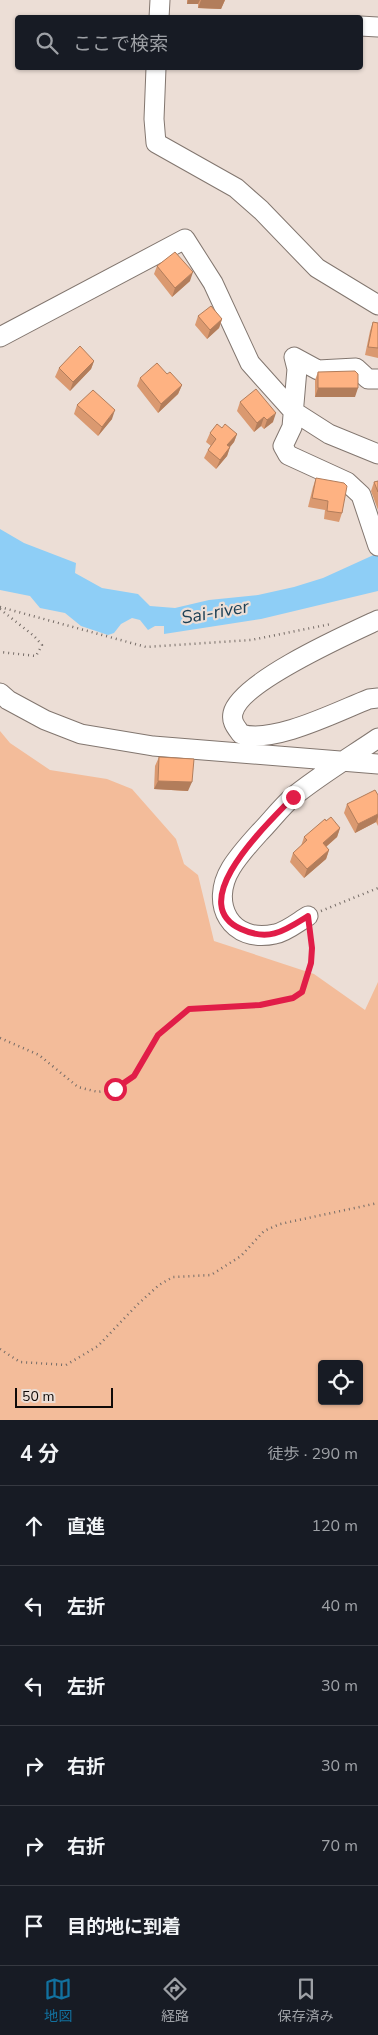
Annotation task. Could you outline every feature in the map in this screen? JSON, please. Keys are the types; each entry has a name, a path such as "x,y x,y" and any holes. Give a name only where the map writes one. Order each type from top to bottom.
{"street":[{"path":"159,15 160,0"},
{"path":"363,26 378,27"},
{"path":"156,70 154,119 156,143 236,188 261,210 317,268 378,305"},
{"path":"0,337 185,239 213,283 250,363 293,411 329,434 378,454"},
{"path":"378,379 368,379 356,368 318,370 294,357 297,369 292,427 283,446 288,455 348,482 361,495 378,546"},
{"path":"378,620 302,656 243,696 234,711 232,722 241,734 263,737 286,731 378,698"},
{"path":"0,693 8,700 45,720 81,734 153,746 378,764"},
{"path":"308,916 276,934 256,935 238,928 227,918 222,904 222,890 231,868 251,842 293,797 378,738"}],"path":[{"path":"0,608 146,647 251,640 339,622"},
{"path":"0,608 42,645 36,656 0,652"},
{"path":"0,1038 39,1055 78,1087 98,1092 115,1089 134,1076 158,1035 189,1009 260,1005 293,998 302,992 311,963 312,948 308,916 378,888"},
{"path":"0,1349 20,1362 66,1365 98,1346 137,1305 159,1285 173,1277 211,1275 241,1256 264,1231 280,1224 378,1203"}],"shaded area":[{"path":"0,731 10,743 50,770 107,779 132,789 176,839 184,864 198,875 214,941 314,974 365,1010 378,982 378,1420 0,1420"}],"water":[{"name":"Sai-river","path":"0,529 24,543 76,563 75,573 102,588 138,594 150,606 175,608 209,600 258,595 294,587 323,578 378,553 378,591 261,619 164,634 164,626 155,626 148,630 140,620 132,618 121,624 114,633 108,635 81,626 65,613 40,608 30,596 0,590"}],"building":[{"path":"175,252 193,272 175,288 157,266"},
{"path":"211,306 222,319 210,330 198,316"},
{"path":"373,322 378,323 378,348 368,347"},
{"path":"80,346 94,361 73,382 59,368"},
{"path":"157,363 167,374 170,372 182,385 161,404 140,378"},
{"path":"355,371 358,374 358,388 318,388 318,372"},
{"path":"256,389 276,413 267,420 264,417 257,423 240,402"},
{"path":"93,390 115,410 102,427 77,405"},
{"path":"217,424 222,428 225,424 237,434 227,445 230,447 220,460 208,450 216,439 210,433"},
{"path":"316,478 344,483 347,486 342,513 327,511 328,501 312,498"},
{"path":"378,481 378,492 374,482"},
{"path":"159,757 194,759 192,782 158,781"},
{"path":"375,790 378,795 378,814 358,824 347,804"},
{"path":"331,817 340,828 323,843 329,850 307,869 293,853 307,840 304,837 325,819 326,821"}],"route":[{"path":"115,1089 134,1076 158,1035 189,1009 260,1005 293,998 302,992 311,963 312,948 308,916 276,934 256,935 238,928 227,918 222,904 222,890 231,868 251,842 293,797"}]}
